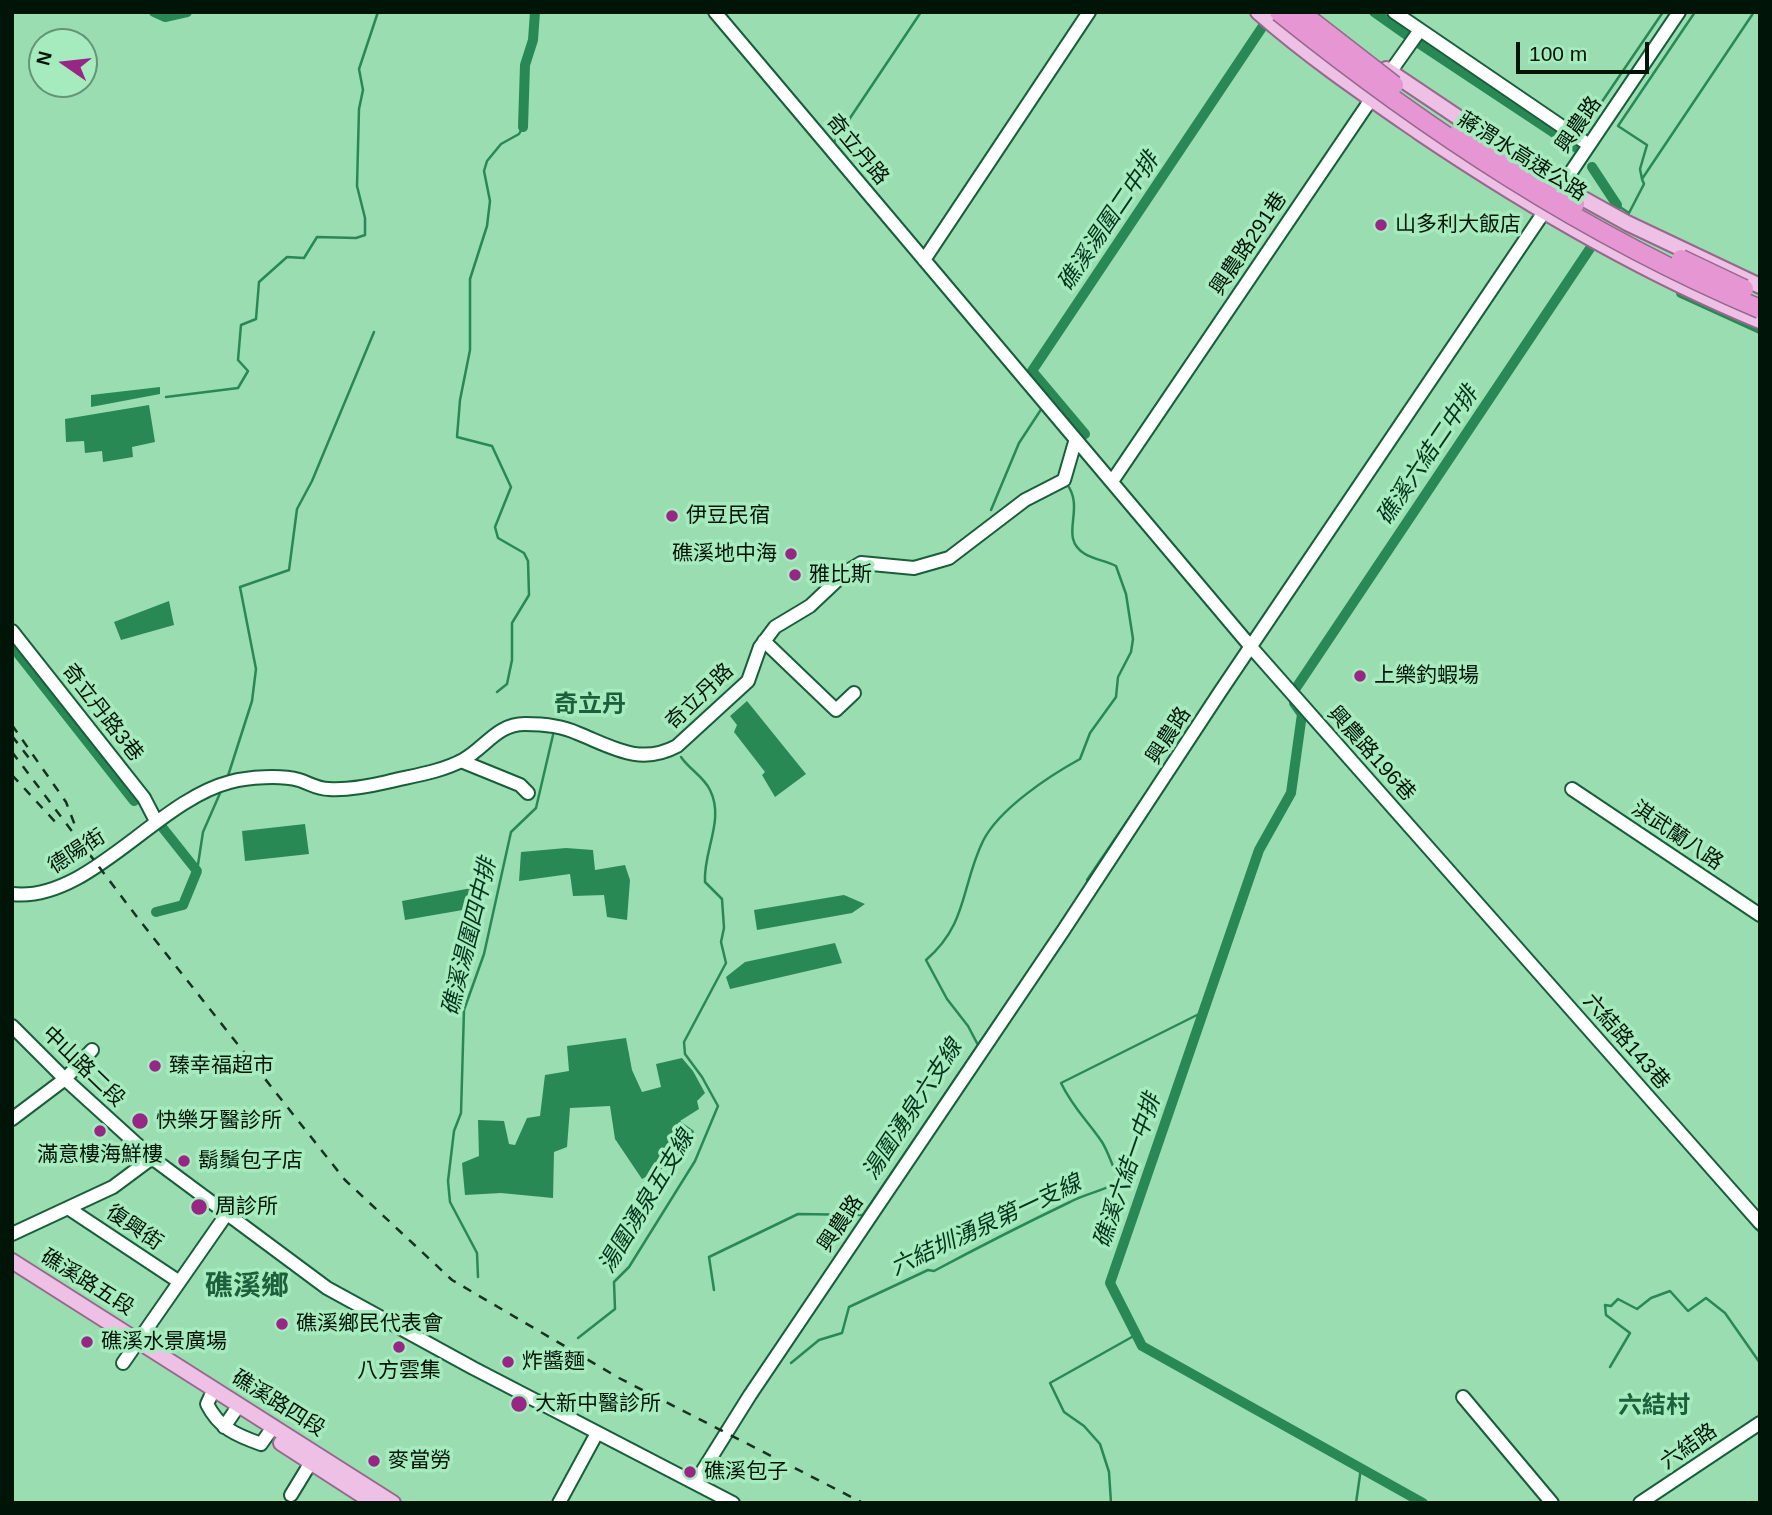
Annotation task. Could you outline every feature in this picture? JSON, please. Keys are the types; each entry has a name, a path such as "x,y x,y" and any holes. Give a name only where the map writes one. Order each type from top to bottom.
{"highway":[{"name":"蔣渭水高速公路","path":"1279,12 1440,134 1506,177 1617,241 1760,309"},
{"name":"蔣渭水高速公路","path":"1300,12 1446,124 1573,203 1757,288"}],"main road":[{"path":"1258,12 1371,100 1464,163 1544,211 1760,321"},
{"path":"1313,12 1391,72 1560,186 1626,223 1757,288 1756,302 1740,313"},
{"path":"1464,163 1459,150 1460,138 1465,133 1482,134"},
{"name":"礁溪路五段","path":"12,1261 137,1345"},
{"name":"礁溪路五段","path":"12,1270 137,1345"},
{"name":"礁溪路四段","path":"137,1345 270,1431 392,1502"},
{"name":"礁溪路四段","path":"314,1458 374,1503"}],"street":[{"name":"奇立丹路","path":"715,12 1075,442 1113,480 1251,647"},
{"path":"924,260 1089,12"},
{"path":"1394,12 1590,145"},
{"name":"興農路","path":"695,1483 750,1395 1679,12"},
{"name":"興農路291巷","path":"1113,480 1420,30"},
{"name":"奇立丹路","path":"156,821 230,782 298,780 312,787 331,790 386,782 461,761 488,742 501,727 524,724 564,728 597,744 635,755 663,754 677,746 748,681 764,641 775,627 810,606 861,563 914,568 949,558 1018,504 1063,480 1075,442"},
{"name":"奇立丹路3巷","path":"12,631 144,797 156,821"},
{"path":"764,641 836,709 854,693"},
{"name":"興農路196巷","path":"1251,647 1462,886"},
{"path":"461,761 520,785 528,793"},
{"name":"淇武蘭八路","path":"1572,789 1760,915"},
{"name":"德陽街","path":"12,894 37,895 60,889 156,821"},
{"name":"六結路143巷","path":"1462,886 1760,1223"},
{"name":"中山路二段","path":"12,1026 65,1079 152,1158 327,1288 733,1503"},
{"path":"12,1119 65,1079 92,1050"},
{"name":"復興街","path":"12,1234 113,1187 152,1158"},
{"name":"復興街","path":"68,1208 178,1281"},
{"path":"123,1363 226,1215"},
{"path":"212,1393 207,1404 215,1420 236,1435 261,1444 270,1431"},
{"path":"1463,1397 1552,1503"},
{"path":"224,1427 236,1409"},
{"name":"六結路","path":"1640,1503 1760,1423"},
{"path":"559,1503 597,1433"},
{"path":"291,1494 314,1458"}],"shaded area":[{"path":"160,387 160,394 91,407 91,395"},
{"path":"149,405 155,442 132,447 133,457 103,462 102,451 85,453 84,441 66,442 65,419"},
{"path":"169,601 174,625 121,640 114,622"},
{"path":"747,701 806,774 775,797 762,775 765,772 734,732 737,725 730,716"},
{"path":"305,824 309,854 245,861 242,831"},
{"path":"566,848 593,850 595,870 625,865 630,880 627,920 607,917 604,895 573,896 570,874 519,881 521,852"},
{"path":"477,887 480,907 405,920 402,901"},
{"path":"844,895 865,904 852,913 757,930 754,910"},
{"path":"835,943 842,963 730,989 726,977 745,962"},
{"path":"626,1038 632,1070 642,1092 661,1087 656,1064 682,1058 705,1093 697,1101 699,1109 680,1121 694,1131 687,1149 675,1161 642,1179 615,1139 610,1106 570,1108 567,1147 554,1152 553,1198 501,1193 465,1195 462,1163 479,1156 478,1120 504,1121 509,1144 515,1145 527,1118 540,1116 545,1075 569,1071 567,1046"}],"waterway":[{"path":"154,12 165,17 187,12"},
{"path":"166,397 238,388 248,371 238,360 241,325 256,319 259,282 287,257 304,258 317,237 356,238 365,235 365,218 357,186 359,109 363,90 359,69 378,12"},
{"path":"523,127 525,65 533,40 535,12"},
{"path":"834,142 921,12"},
{"path":"1374,12 1408,36"},
{"path":"1582,131 1663,12"},
{"path":"1642,179 1640,169 1647,145 1618,126 1695,12"},
{"path":"1617,205 1629,213 1644,184 1642,179 1754,12"},
{"name":"礁溪湯圍二中排","path":"1085,434 1032,371 1263,26"},
{"path":"1420,44 1577,148"},
{"path":"497,692 507,684 512,660 512,623 529,595 528,561 524,553 498,538 495,527 511,487 492,446 457,437 460,400 470,350 470,279 487,226 490,201 484,171 487,161 501,144 519,134 523,127"},
{"path":"1592,167 1617,205"},
{"name":"礁溪六結二中排","path":"1296,688 1593,244"},
{"path":"1681,293 1760,329"},
{"path":"227,779 252,701 256,669 240,587 289,570 297,509 312,481 374,332"},
{"path":"991,510 1019,443 1042,408"},
{"name":"湯圍湧泉六支線","path":"714,1290 709,1257 798,1214 863,1215 978,1045 968,1026 947,999 926,960 950,933 976,858 990,829 1026,794 1080,759 1090,733 1116,697 1118,677 1131,652 1133,639 1126,594 1116,566 1088,556 1077,547 1072,531 1074,503 1066,483"},
{"path":"12,646 134,801"},
{"name":"礁溪六結一中排","path":"1294,703 1302,714 1291,793 1259,850 1110,1283 1142,1346 1423,1503"},
{"path":"1302,714 1343,761"},
{"name":"礁溪湯圍四中排","path":"478,1277 477,1253 450,1202 448,1181 454,1131 461,1113 464,1010 484,954 511,832 536,808 553,735"},
{"name":"湯圍湧泉五支線","path":"578,1338 615,1309 614,1282 629,1267 695,1161 718,1106 685,1054 684,1042 726,963 721,942 724,928 722,899 705,882 714,824 714,801 707,785 681,757"},
{"path":"197,871 203,832 221,791"},
{"path":"1087,880 1140,802"},
{"path":"156,912 183,905 197,871 162,827"},
{"path":"978,1045 1038,957"},
{"name":"六結圳湧泉第一支線","path":"791,1363 819,1340 842,1333 849,1307 928,1270 934,1271 1053,1210 1120,1181 1102,1142 1075,1107 1061,1083 1203,1012"},
{"path":"1644,1101 1760,1233"},
{"path":"1610,1367 1630,1333 1606,1315 1605,1305 1611,1306 1618,1299 1637,1309 1651,1298 1670,1291 1688,1311 1706,1298 1725,1313 1760,1363"},
{"path":"1111,1503 1109,1472 1100,1444 1084,1426 1064,1412 1050,1383 1139,1333"},
{"path":"1356,1503 1361,1468"}],"railway":[{"path":"12,725 66,802 76,828"},
{"path":"12,736 29,758"},
{"path":"12,752 137,917 345,1180 452,1280 619,1378 863,1503"},
{"path":"12,775 59,826"}],"place":[{"name":"山多利大飯店","path":"1381,225"},
{"name":"伊豆民宿","path":"672,516"},
{"name":"礁溪地中海","path":"791,554"},
{"name":"雅比斯","path":"795,575"},
{"name":"上樂釣蝦場","path":"1360,676"},
{"name":"臻幸福超市","path":"155,1066"},
{"name":"快樂牙醫診所","path":"140,1121"},
{"name":"滿意樓海鮮樓","path":"100,1131"},
{"name":"鬍鬚包子店","path":"184,1161"},
{"name":"周診所","path":"199,1207"},
{"name":"礁溪鄉民代表會","path":"282,1324"},
{"name":"礁溪水景廣場","path":"87,1342"},
{"name":"八方雲集","path":"399,1347"},
{"name":"炸醬麵","path":"508,1362"},
{"name":"大新中醫診所","path":"519,1404"},
{"name":"麥當勞","path":"374,1461"},
{"name":"礁溪包子","path":"690,1472"}],"district":[{"name":"奇立丹","path":"590,705"},
{"name":"礁溪鄉","path":"247,1287"},
{"name":"六結村","path":"1654,1406"}]}
